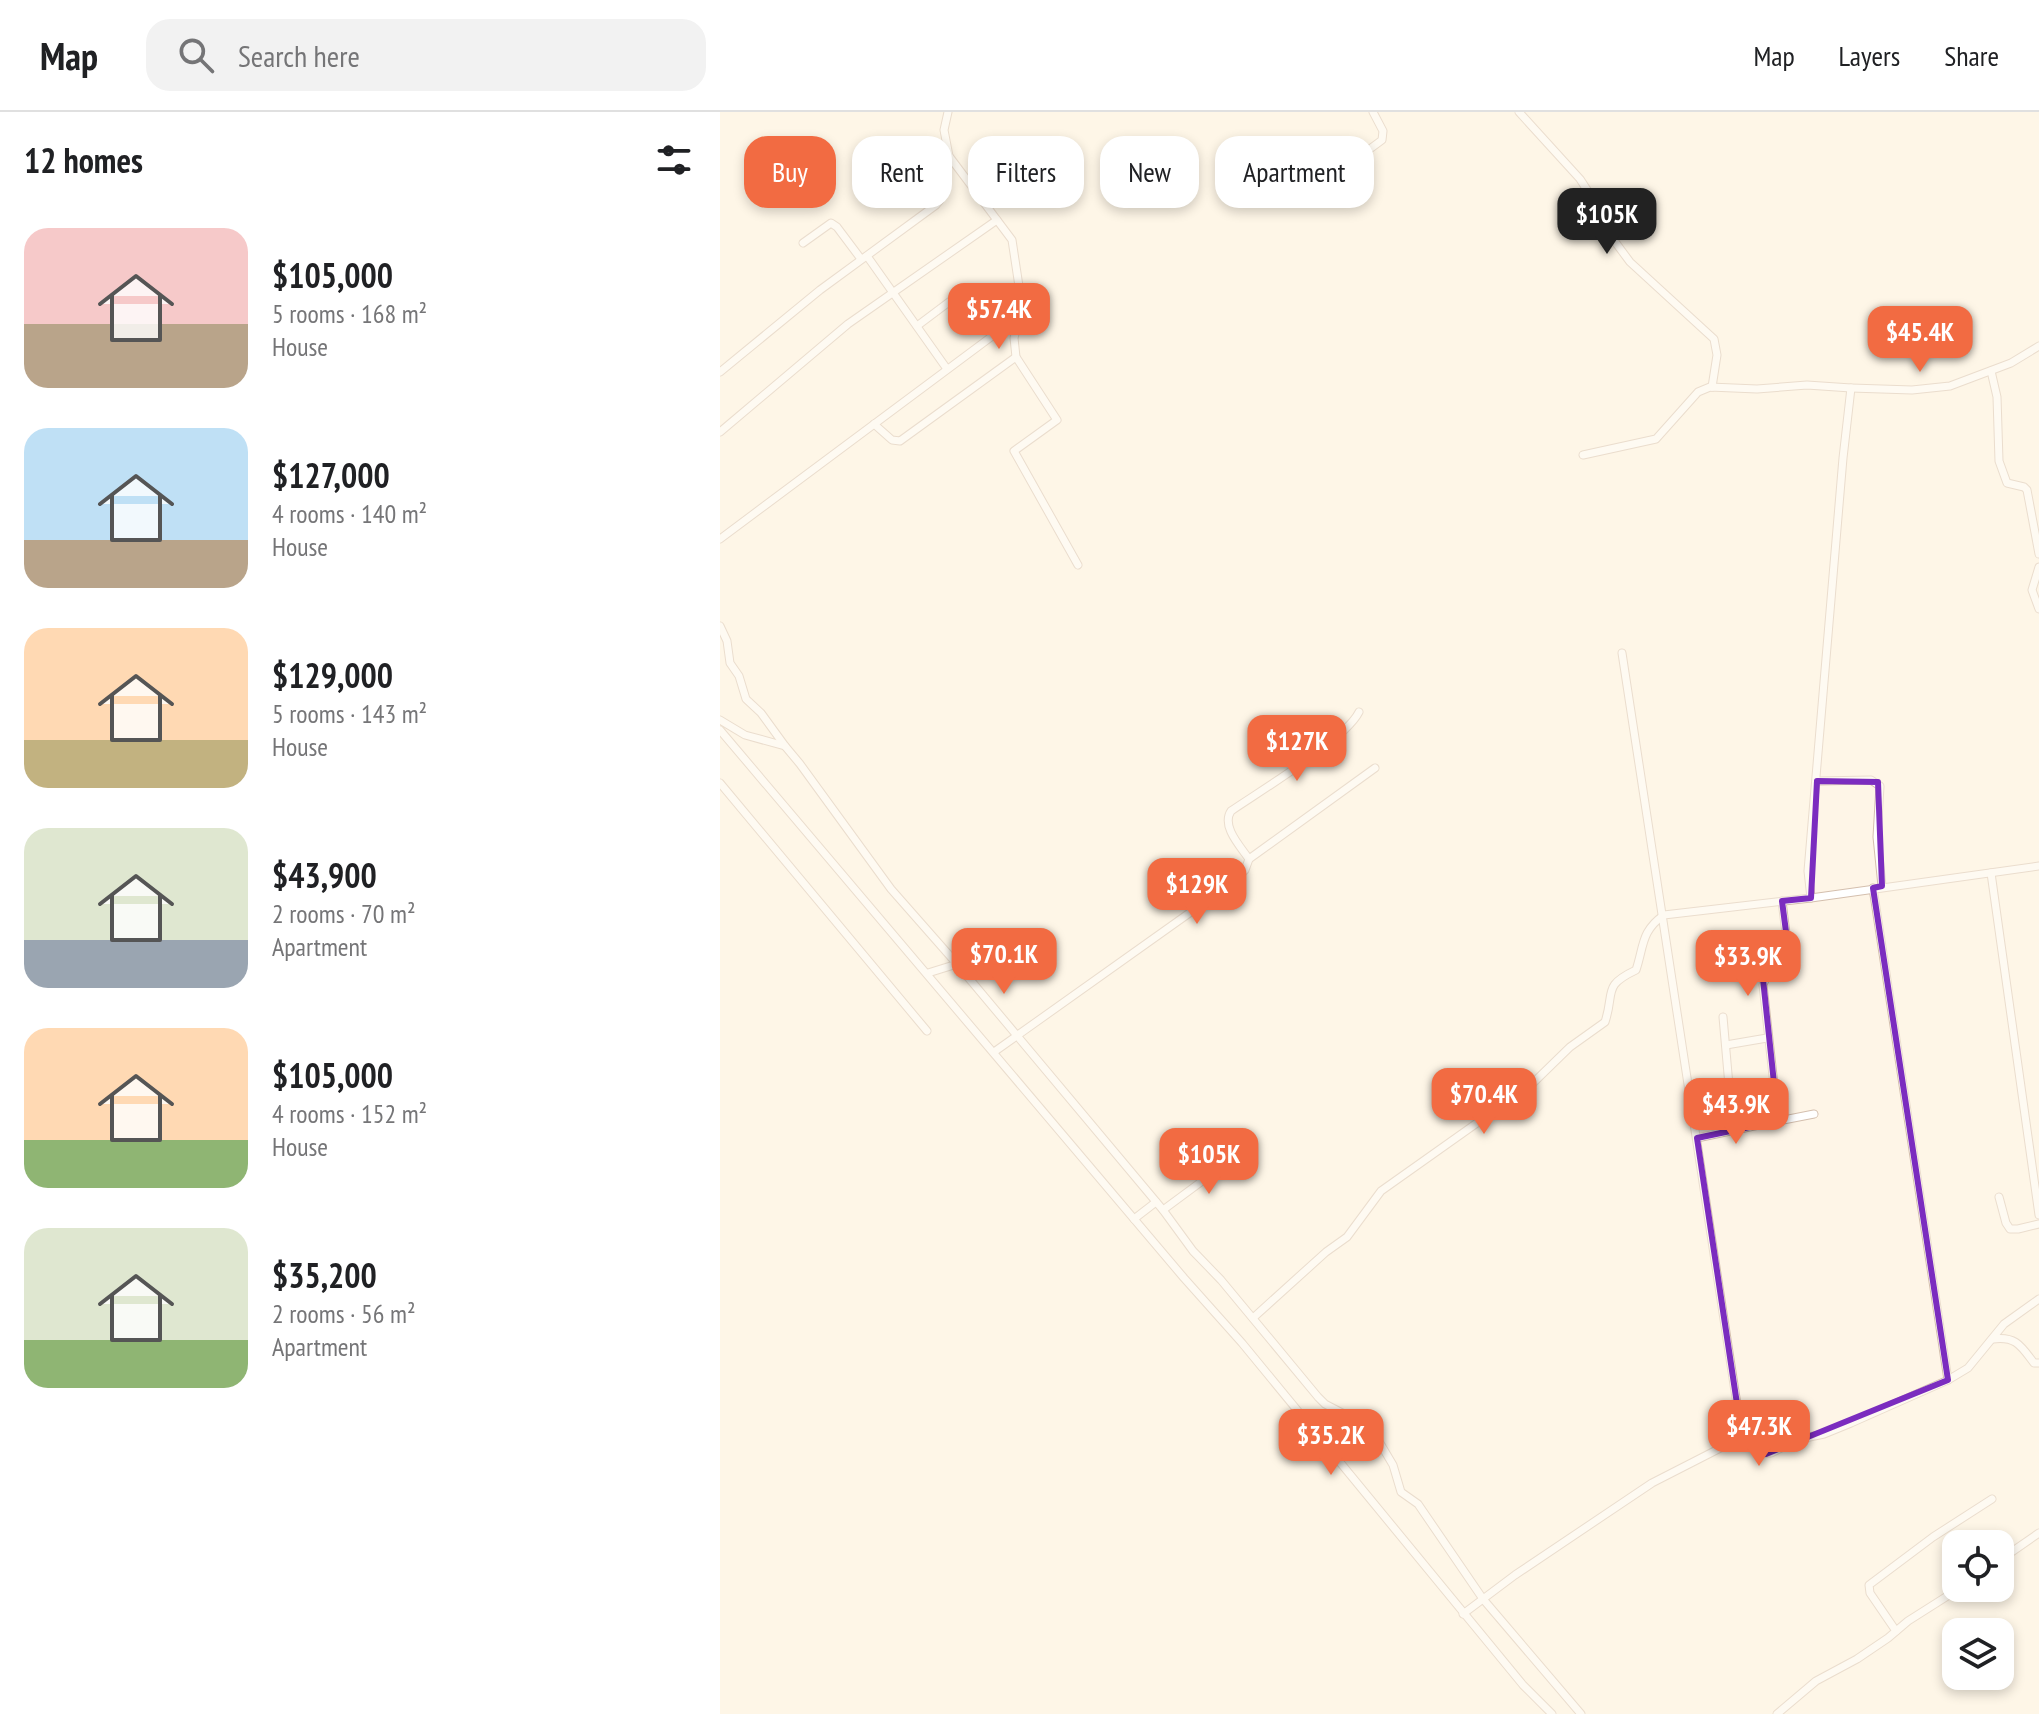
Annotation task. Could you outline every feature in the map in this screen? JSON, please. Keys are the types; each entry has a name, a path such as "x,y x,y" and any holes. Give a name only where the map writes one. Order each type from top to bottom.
{"street":[{"path":"945,136 948,112"},
{"path":"1373,112 1383,131 1382,140 1374,146"},
{"path":"1519,112 1580,179 1610,235 1630,262 1714,339 1717,355 1712,387"},
{"path":"952,160 1009,235 1013,245 1022,306 1016,327 1016,357 1057,420 1014,451 1078,565"},
{"path":"720,372 931,208"},
{"path":"720,432 816,350 892,291 997,220"},
{"path":"803,243 826,224 837,227 892,291 947,369"},
{"path":"917,326 965,290"},
{"path":"720,539 991,337 1016,327"},
{"path":"1583,455 1656,439 1698,392 1712,387 1757,389 1807,385 1912,390 1942,388 2028,355 2039,346"},
{"path":"874,424 892,440 900,441 1016,357"},
{"path":"1991,371 1997,397 2001,472 2007,483 2027,490 2039,554"},
{"path":"1811,898 1808,871 1821,703 1851,388"},
{"path":"2039,567 2032,590 2039,609"},
{"path":"720,626 727,641 730,663 739,676 746,699 761,713 842,819 891,889 1325,1404 1371,1428 1393,1465 1398,1487 1418,1504 1483,1599 1581,1714"},
{"path":"1622,653 1742,1437 1762,1453 1771,1453 1791,1442 1851,1423 1948,1380 1976,1360 2004,1324 2039,1299"},
{"path":"1249,859 1227,825 1231,811 1335,739 1359,712"},
{"path":"720,720 745,735 785,746"},
{"path":"720,730 1242,1343 1523,1685 1552,1714"},
{"path":"994,1052 1233,882 1245,870 1249,859 1375,768"},
{"path":"1817,781 1871,780 1880,786 1878,887 1948,1380"},
{"path":"720,783 927,1031"},
{"path":"1253,1318 1347,1237 1381,1191 1532,1084 1570,1047 1605,1022 1617,980 1636,970 1647,930 1664,915 2039,866"},
{"path":"1991,873 2039,1215"},
{"path":"1778,1121 1763,979 1788,969 1790,960 1782,901"},
{"path":"928,973 957,964"},
{"path":"1723,1017 1733,1131"},
{"path":"1726,1045 1767,1038"},
{"path":"1697,1138 1814,1114"},
{"path":"1163,1210 1236,1156"},
{"path":"1999,1197 2010,1229 2039,1224"},
{"path":"1134,1219 1156,1202"},
{"path":"2004,1324 2008,1337"},
{"path":"1993,1339 2008,1337 2034,1363 2039,1363"},
{"path":"1463,1614 1515,1575 1652,1483 1742,1437"},
{"path":"1896,1631 1870,1593 1869,1585 1933,1537 1992,1499"},
{"path":"2014,1550 2039,1533"},
{"path":"1777,1714 1816,1681 1857,1659 1942,1599"}],"highlighted area":[{"path":"1817,781 1878,782 1882,886 1873,888 1948,1380 1766,1454 1742,1437 1697,1138 1778,1121 1763,979 1791,970 1782,901 1811,898"}]}
